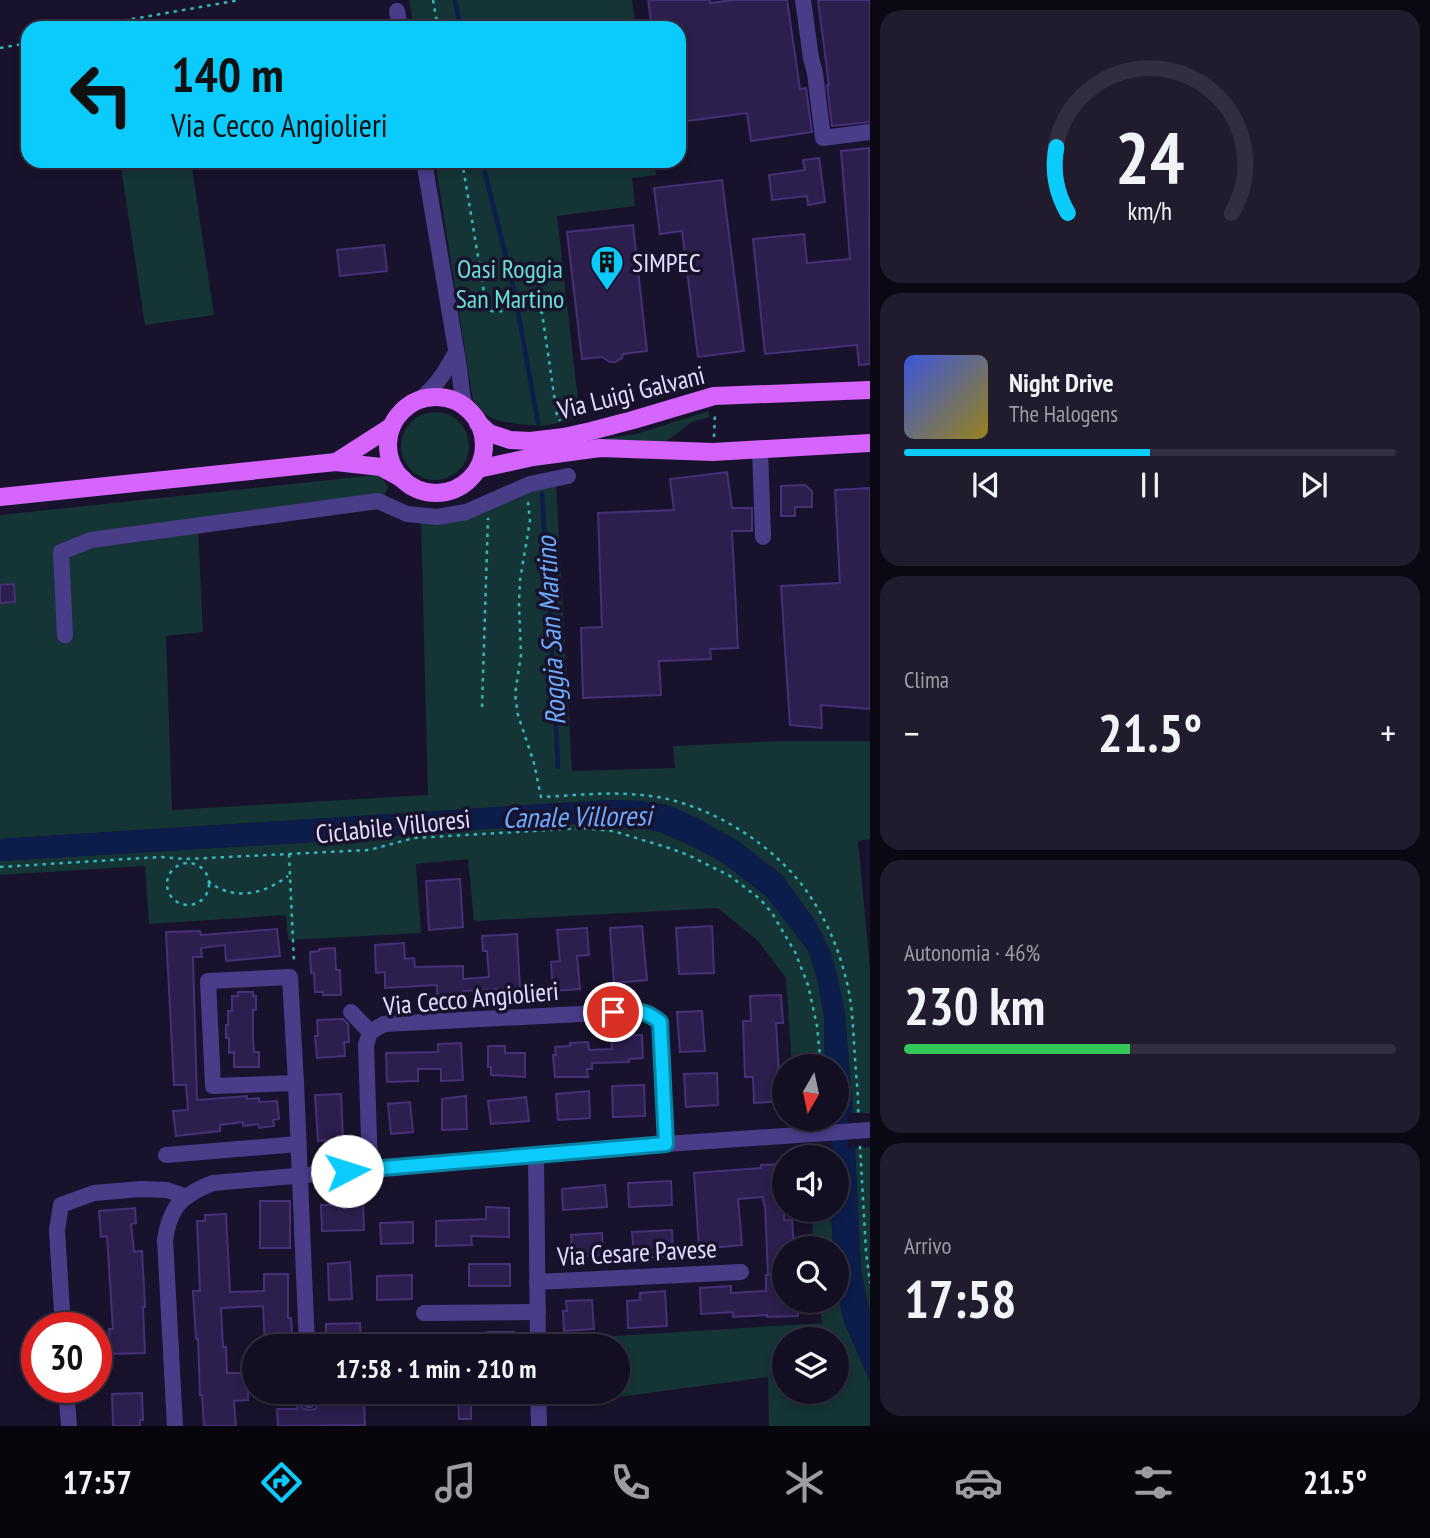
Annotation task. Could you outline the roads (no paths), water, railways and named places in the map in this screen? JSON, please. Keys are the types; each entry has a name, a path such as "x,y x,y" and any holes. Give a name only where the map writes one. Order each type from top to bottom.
{"main road":[{"name":"Via Luigi Galvani","path":"532,449 564,437 714,396 870,390"},
{"path":"403,479 392,463 388,444 392,426 403,410 419,400 435,397 451,400 465,407 489,433 532,449"},
{"path":"0,497 336,462 381,467 425,492 451,491 466,482 481,462 484,438 478,422"},
{"path":"336,462 392,426"},
{"name":"Via Luigi Galvani","path":"532,449 600,448 713,452 870,443"},
{"path":"478,469 532,449"}],"street":[{"path":"803,0 811,58 816,73 823,138 870,132"},
{"path":"397,11 399,21"},
{"path":"425,168 465,407"},
{"path":"419,400 431,391 446,372 456,352"},
{"path":"760,449 763,537"},
{"path":"65,635 61,552 91,540 378,501 407,514 437,517 466,512 530,484 568,476"},
{"path":"296,1083 213,1086 208,981 290,977 296,1083 307,1334"},
{"name":"Via Cecco Angiolieri","path":"370,1169 366,1045 370,1032 384,1024 639,1011 650,1014 660,1022 666,1144"},
{"name":"Via Cecco Angiolieri","path":"351,1012 370,1032"},
{"path":"175,1426 165,1240 174,1209 193,1191 213,1183 858,1130"},
{"path":"166,1155 298,1144"},
{"path":"536,1155 538,1334"},
{"path":"62,1312 57,1230 61,1205 94,1193 141,1189 167,1189 187,1196"},
{"name":"Via Cesare Pavese","path":"537,1282 741,1272"},
{"path":"424,1313 538,1312"},
{"path":"67,1403 69,1426"},
{"path":"538,1404 539,1426"}],"water":[{"path":"610,800 668,805 735,839 781,874 817,924 831,953 845,1015 848,1054 825,1054 824,1017 818,981 808,950 766,896 725,864 660,832 615,822 581,823 0,861 0,839"},
{"path":"849,1064 853,1113 849,1114"},
{"path":"849,1148 855,1148 861,1270 870,1314 870,1382 842,1313 849,1313 849,1236 832,1236 832,1222 849,1222"}],"waterway":[{"name":"Roggia San Martino","path":"455,0 459,21"},
{"name":"Roggia San Martino","path":"484,168 514,289 538,423"},
{"name":"Roggia San Martino","path":"542,494 558,767"},
{"name":"Canale Villoresi","path":"840,1131 840,1145"}],"place":[{"name":"SIMPEC","path":"607,292"}],"park label":[{"name":"Oasi Roggia San Martino","path":"510,283"}]}
